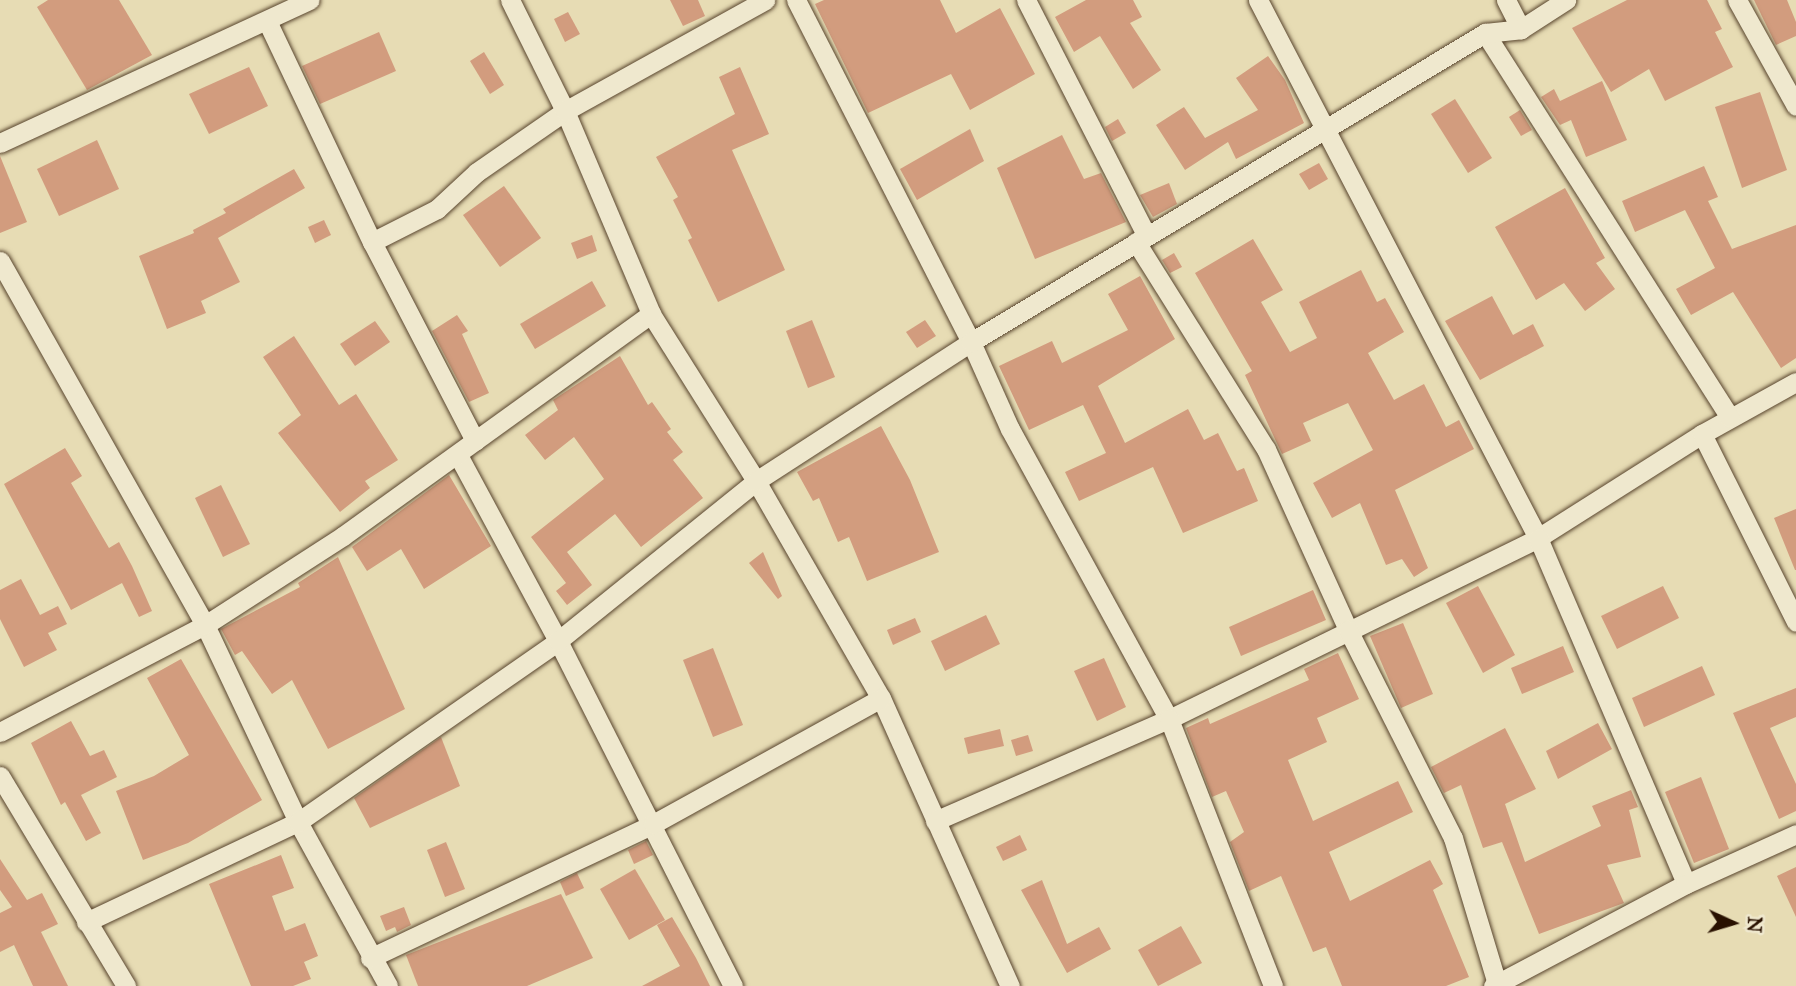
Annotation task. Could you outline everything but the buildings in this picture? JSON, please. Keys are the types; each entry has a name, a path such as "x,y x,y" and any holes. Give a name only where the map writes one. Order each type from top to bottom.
{"street":[{"path":"0,144 310,0"},
{"path":"510,0 565,111 651,314 756,481 881,698 1010,986"},
{"path":"372,242 437,209 477,172 565,111 765,0"},
{"path":"796,0 971,342 1010,429 1169,719 1273,986"},
{"path":"1026,0 1141,239 1266,449 1348,630 1453,838 1495,985 1686,884 1796,834"},
{"path":"1258,0 1538,538 1686,884"},
{"path":"1506,0 1521,29"},
{"path":"86,922 298,822 558,641 756,481 971,342 1485,33 1521,29 1566,0"},
{"path":"1737,0 1796,106"},
{"path":"267,21 372,242 475,441"},
{"path":"1485,33 1730,417"},
{"path":"0,261 205,625 298,822 370,958 388,986"},
{"path":"0,732 205,625 458,455 651,314"},
{"path":"935,821 1169,719 1538,538 1730,417 1796,382"},
{"path":"1702,434 1796,622"},
{"path":"458,455 653,824 733,986"},
{"path":"370,958 653,824 881,698"},
{"path":"0,776 126,986"}]}
